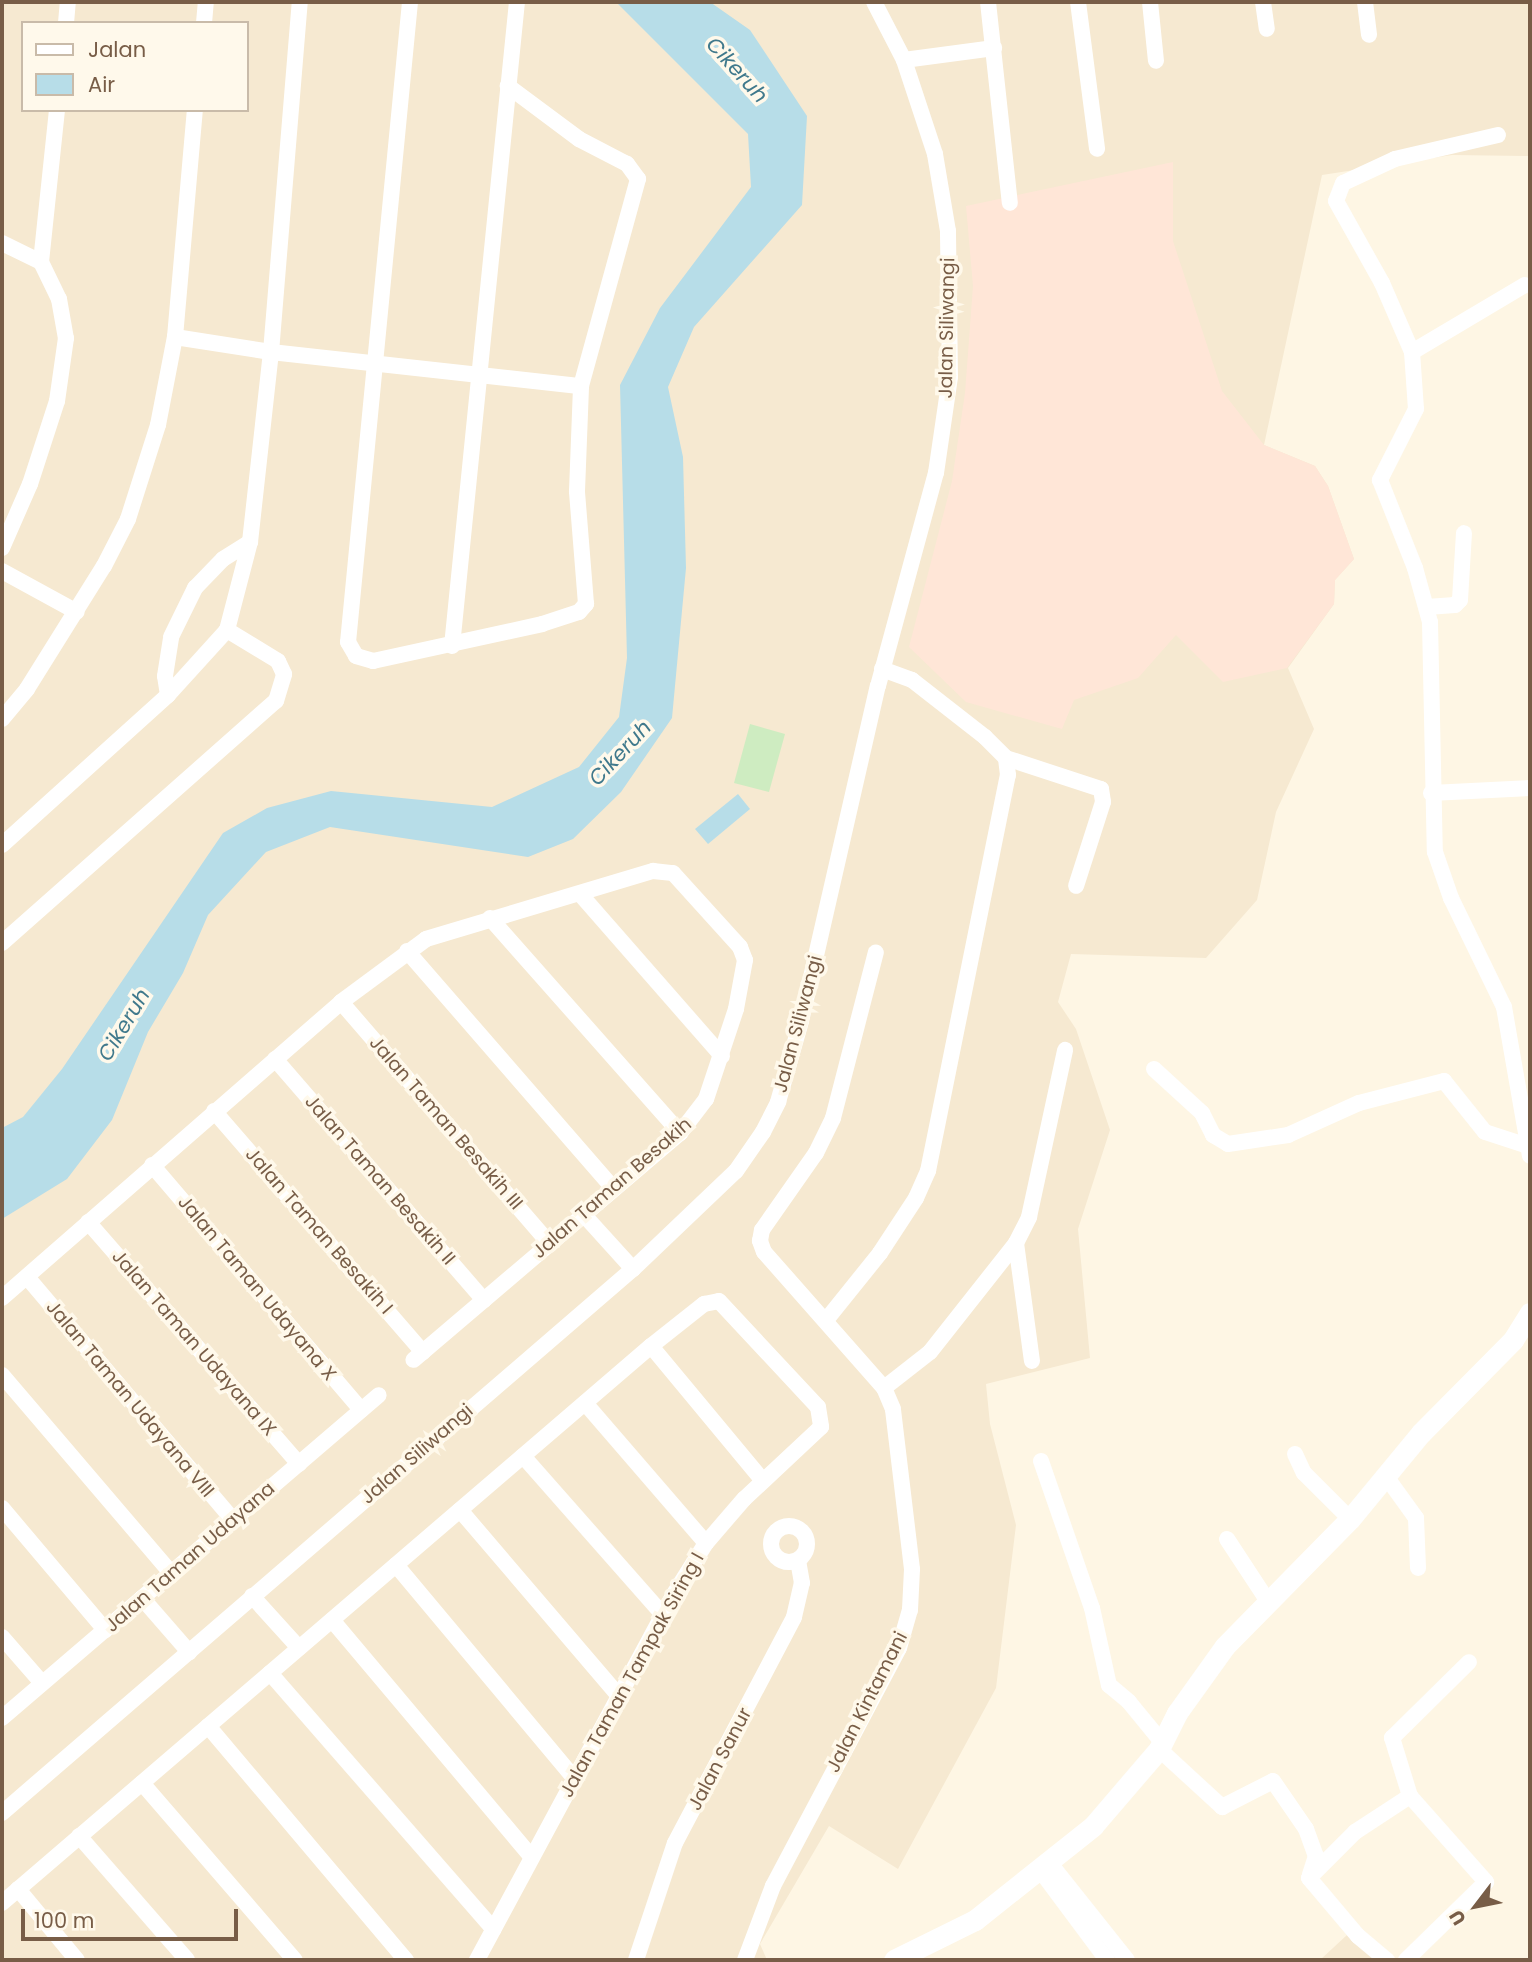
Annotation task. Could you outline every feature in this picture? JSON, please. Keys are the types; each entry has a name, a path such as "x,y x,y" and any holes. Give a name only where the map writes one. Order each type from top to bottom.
{"street":[{"path":"66,21 68,2"},
{"path":"204,21 206,2"},
{"path":"2,845 168,695 227,630 250,542 271,352 300,2"},
{"path":"410,2 373,360 348,642 356,656 373,661 452,646 542,624 579,612 586,604 577,491 580,386 638,179 627,164 579,139 508,86"},
{"path":"452,646 517,2"},
{"name":"Jalan Siliwangi","path":"2,1813 633,1269 736,1171 778,1102 804,1009 882,669 936,473 950,377 948,231 934,154 904,61 874,2"},
{"path":"887,2 887,28"},
{"path":"988,2 1010,203"},
{"path":"1078,2 1097,149"},
{"path":"1150,2 1156,61"},
{"path":"1263,2 1267,29"},
{"path":"1365,2 1369,35"},
{"path":"904,61 993,48"},
{"path":"2,548 30,484 57,401 62,369 66,320 41,262 57,112"},
{"path":"2,719 27,689 77,612 128,519 158,425 175,337 195,112"},
{"path":"1498,135 1395,159 1343,183 1336,194 1339,211 1382,283 1412,352 1416,409 1380,480 1427,607 1434,659 1431,793 1440,874 1504,1007 1529,1151"},
{"path":"2,243 41,262"},
{"path":"1412,352 1525,285"},
{"path":"175,337 271,352 373,360 580,386"},
{"path":"1427,607 1455,605 1460,600 1464,533"},
{"path":"168,695 165,676 171,637 191,597 206,573 250,542"},
{"path":"2,571 77,612"},
{"path":"2,943 276,701 284,674 278,661 227,630"},
{"path":"882,669 912,680 1006,758 1101,789 1103,802 1076,886"},
{"path":"827,1319 880,1253 916,1198 928,1171 1002,814 1006,758"},
{"path":"1431,793 1530,788"},
{"name":"Jalan Taman Besakih","path":"418,1356 680,1133 706,1099 722,1056 744,972 740,947 673,873 653,871 581,895"},
{"path":"2,1298 341,1002 407,951 454,927 581,895 722,1056"},
{"path":"490,918 680,1133"},
{"path":"407,951 614,1189"},
{"path":"876,952 833,1118 816,1153 762,1230 760,1241 764,1252 827,1319 884,1388 930,1352 1016,1243 1029,1217 1065,1050"},
{"name":"Jalan Taman Besakih III","path":"341,1002 550,1244"},
{"name":"Jalan Taman Besakih II","path":"275,1059 484,1300"},
{"path":"1154,1069 1202,1113 1213,1135 1228,1144 1289,1135 1359,1103 1444,1082 1485,1132 1529,1151"},
{"name":"Jalan Taman Besakih I","path":"215,1111 418,1356"},
{"name":"Jalan Taman Udayana X","path":"152,1165 361,1410"},
{"path":"584,1215 633,1269"},
{"name":"Jalan Taman Udayana IX","path":"88,1222 299,1464"},
{"path":"1016,1243 1032,1361"},
{"name":"Jalan Taman Udayana VIII","path":"27,1277 233,1520"},
{"name":"Jalan Taman Tampak Siring I","path":"477,1960 663,1615 706,1543 763,1482 821,1427 823,1418 818,1407 719,1301 704,1304 651,1346"},
{"path":"894,1960 968,1925 1093,1826 1160,1745 1209,1666 1350,1519 1385,1475 1513,1340 1530,1313"},
{"path":"2,1903 651,1346 763,1482"},
{"path":"2,1375 171,1573"},
{"name":"Jalan Kintamani","path":"745,1960 773,1886 900,1648 910,1610 912,1569 899,1440 884,1388"},
{"name":"Jalan Taman Udayana","path":"2,1718 379,1395"},
{"path":"585,1403 706,1543"},
{"path":"1295,1454 1304,1473 1350,1519"},
{"path":"523,1456 663,1615"},
{"path":"1041,1461 1092,1608 1109,1685 1129,1702 1160,1745 1222,1807 1273,1781 1306,1829 1316,1856 1309,1878"},
{"path":"1385,1475 1413,1511 1418,1568"},
{"path":"2,1508 105,1630"},
{"path":"460,1510 619,1696"},
{"path":"1227,1539 1269,1603"},
{"name":"Jalan Sanur","path":"636,1960 675,1843 794,1618 802,1583 798,1560"},
{"path":"396,1565 574,1778"},
{"path":"252,1596 299,1648"},
{"path":"142,1598 189,1652"},
{"path":"332,1620 531,1856"},
{"path":"2,1637 42,1683"},
{"path":"1406,1960 1486,1882 1410,1796 1392,1738 1469,1662"},
{"path":"270,1673 493,1929"},
{"path":"208,1726 406,1960"},
{"path":"142,1783 295,1960"},
{"path":"1309,1878 1355,1832 1410,1796"},
{"path":"79,1836 187,1960"},
{"path":"1044,1866 1107,1960"},
{"path":"1044,1866 1127,1960"},
{"path":"1309,1878 1358,1936 1387,1960"},
{"path":"18,1889 77,1960"}],"shaded area":[{"path":"2,2 1530,2 1530,156 1452,155 1322,175 1264,445 1315,466 1328,486 1354,559 1335,580 1334,604 1288,668 1314,729 1276,812 1257,900 1206,958 1071,954 1058,1002 1076,1029 1110,1130 1078,1229 1090,1358 986,1384 990,1424 1016,1525 996,1688 898,1869 829,1826 760,1944 767,1960 2,1960"},
{"path":"1173,162 1173,241 1222,391 1264,445 1315,466 1328,486 1354,559 1335,580 1334,604 1287,668 1223,682 1176,635 1138,678 1074,700 1062,729 966,702 909,647 952,481 965,393 973,286 966,206"},
{"path":"1347,1935 1382,1960 1320,1960"}],"green space":[{"path":"750,724 785,734 769,792 734,783"}],"water":[{"name":"Cikeruh","path":"616,2 710,2 750,30 807,116 802,205 694,327 668,387 683,457 686,568 672,718 621,792 573,839 528,857 330,827 266,852 208,915 183,973 148,1032 112,1120 67,1179 2,1219 2,1128 23,1117 62,1069 223,833 267,808 331,791 492,807 579,767 619,717 627,658 620,385 660,308 751,187 748,134"},
{"path":"738,794 750,809 708,844 695,829"}]}
